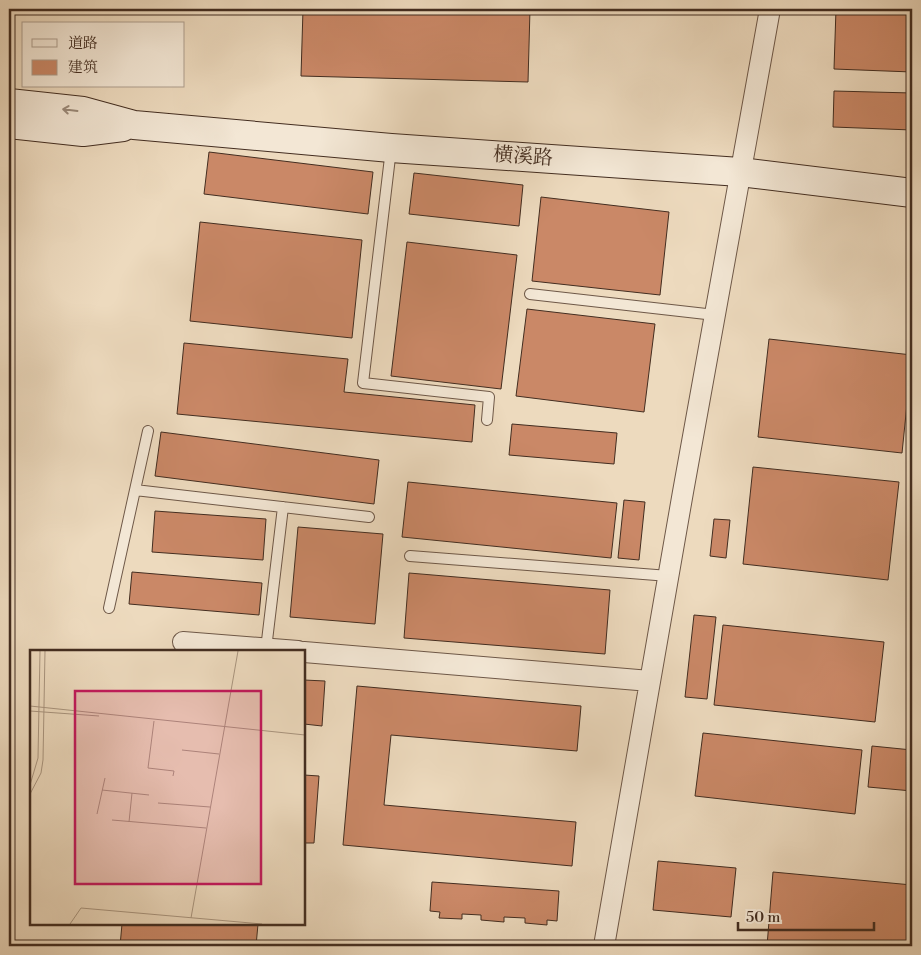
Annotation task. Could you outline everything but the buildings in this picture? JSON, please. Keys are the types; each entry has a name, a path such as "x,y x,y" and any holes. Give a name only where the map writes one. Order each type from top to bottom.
{"street":[{"path":"604,946 668,576 770,9"},
{"name":"横溪路","path":"9,103 83,111 134,125 391,148 740,172 912,193"},
{"name":"横溪路","path":"9,124 83,132 134,125"},
{"path":"183,642 287,650"},
{"path":"305,652 650,681"}],"lane":[{"path":"391,148 363,383 489,397 486,420"},
{"path":"530,294 715,315"},
{"path":"109,608 148,431"},
{"path":"135,490 370,517"},
{"path":"266,648 283,507"},
{"path":"410,556 668,576"}]}
